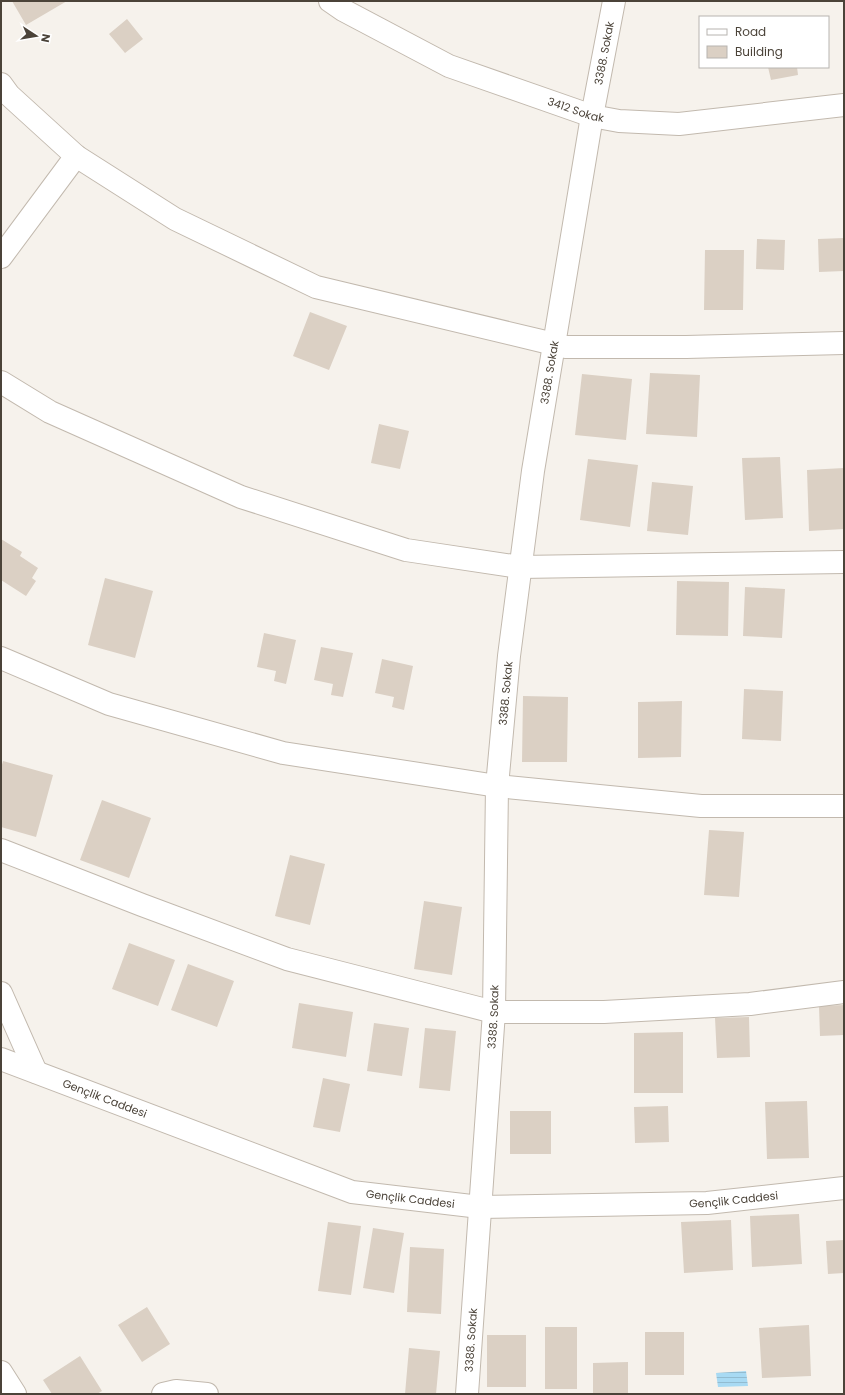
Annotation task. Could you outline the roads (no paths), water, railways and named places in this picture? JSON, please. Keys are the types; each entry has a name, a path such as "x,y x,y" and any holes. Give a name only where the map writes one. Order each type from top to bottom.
{"street":[{"name":"3412 Sokak","path":"330,1 343,10 449,66 592,116 619,121 679,124 844,105"},
{"name":"3388. Sokak","path":"467,1394 494,1012 497,786 509,656 533,471 592,116 614,1"},
{"path":"1,84 9,95 76,156 175,219 316,286 565,347 686,347 844,343"},
{"path":"1,257 76,156"},
{"path":"1,382 50,412 241,497 406,550 520,567 844,562"},
{"path":"1,658 109,704 283,753 497,786 701,806 844,806"},
{"path":"1,850 287,959 494,1012 604,1012 750,1004 844,992"},
{"path":"1,993 36,1072"},
{"name":"Gençlik Caddesi","path":"1,1058 352,1192 480,1207 707,1203 844,1188"},
{"path":"1,1372 15,1394"},
{"path":"163,1394 176,1391 207,1394"}],"water":[{"path":"746,1371 748,1386 718,1387 716,1373"}]}
